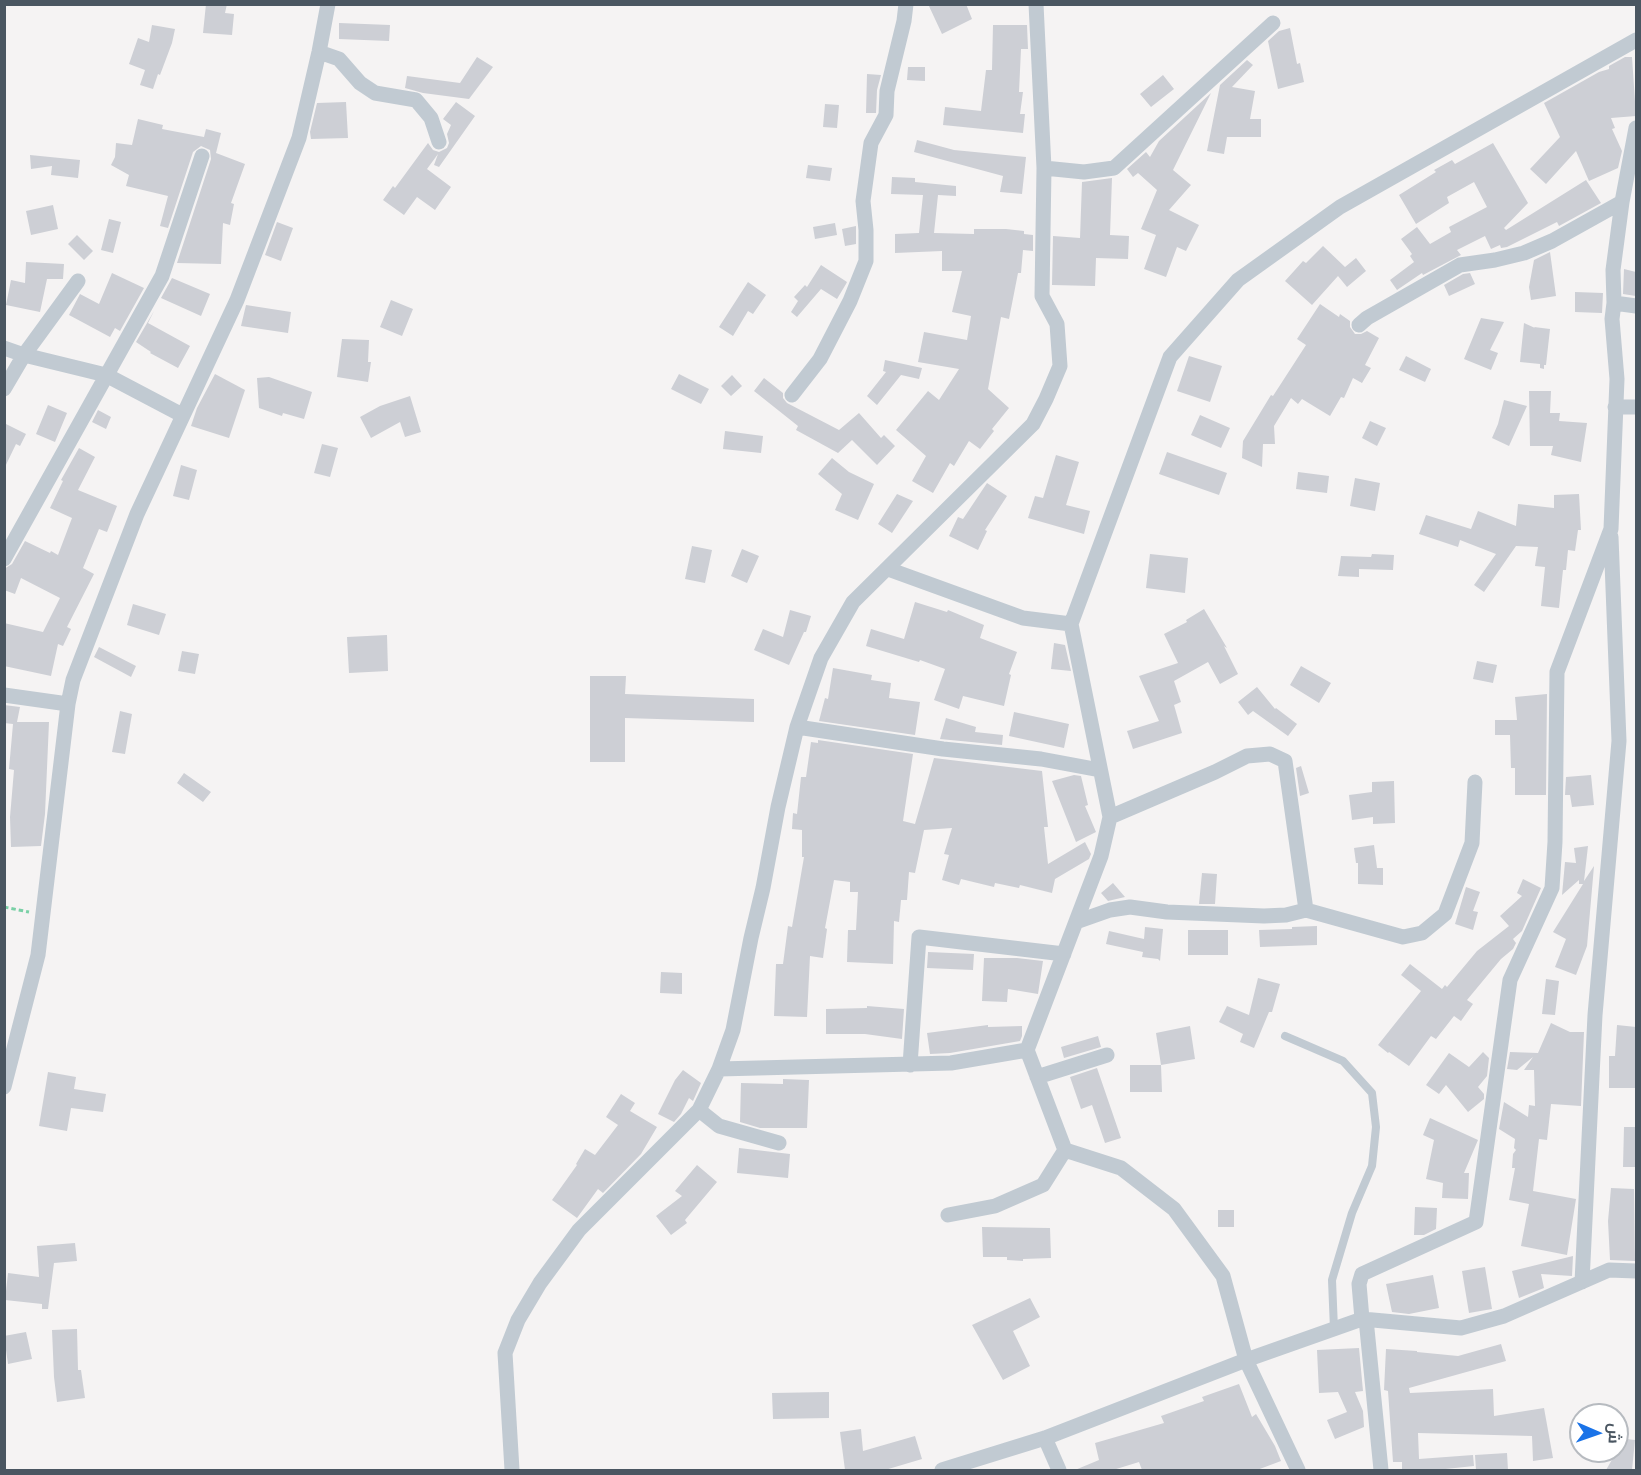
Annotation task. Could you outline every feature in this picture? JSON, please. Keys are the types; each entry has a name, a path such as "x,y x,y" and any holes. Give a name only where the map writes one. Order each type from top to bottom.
{"street":[{"path":"4,1087 38,955 68,704 73,680 137,514 237,300 299,138 328,4"},
{"path":"792,395 820,358 850,301 866,261 866,230 862,201 871,143 886,115 887,91 906,4"},
{"path":"512,1470 505,1353 518,1320 540,1283 579,1230 699,1110 719,1069 733,1030 778,807 797,727 821,658 853,602 1033,424 1047,399 1060,366 1057,324 1042,296 1044,168 1036,4"},
{"path":"1044,168 1084,172 1114,168 1273,23"},
{"path":"1065,1150 1027,1050 1101,856 1110,817 1071,624 1170,357 1238,280 1340,207 1636,40"},
{"path":"319,52 339,59 360,83 375,93 416,100 431,118 439,142"},
{"path":"1582,1282 1594,1015 1619,741 1611,529 1617,379 1612,320 1613,270 1622,202 1636,128"},
{"path":"4,559 162,276 202,156"},
{"path":"1359,325 1367,318 1460,265 1524,253 1552,241 1622,202"},
{"path":"4,389 24,355 78,281"},
{"path":"1614,303 1636,306"},
{"path":"4,348 106,375 182,415"},
{"path":"1615,407 1636,407"},
{"path":"1381,1470 1359,1284 1362,1274 1476,1222 1510,980 1552,888 1555,842 1557,672 1611,529"},
{"path":"888,569 1023,618 1071,624"},
{"path":"4,695 68,704"},
{"path":"797,727 943,749 1041,759 1101,770"},
{"path":"1110,817 1247,756 1270,754 1278,757 1285,761 1306,910"},
{"path":"1076,922 1110,910 1130,907 1167,912 1264,916 1286,915 1306,910 1403,937 1422,933 1445,914 1472,843 1475,782"},
{"path":"910,1065 919,937 1064,954"},
{"path":"719,1069 910,1065 951,1062 1027,1050"},
{"path":"1037,1077 1107,1055"},
{"path":"699,1110 719,1126 779,1143"},
{"path":"948,1215 994,1206 1043,1185 1065,1150"},
{"path":"1065,1150 1121,1168 1173,1209 1223,1276 1246,1360 1298,1470"},
{"path":"942,1470 1045,1438 1246,1360 1364,1319 1461,1328 1504,1316 1609,1270 1636,1271"},
{"path":"1045,1438 1059,1470"}],"lane":[{"path":"1284,1036 1343,1061 1372,1093 1376,1127 1372,1166 1352,1213 1332,1280 1334,1329"}],"path":[{"path":"4,908 44,914"}],"building":[{"path":"206,4 227,4 225,13 234,14 232,35 203,33"},
{"path":"928,4 966,4 972,19 942,34"},
{"path":"339,23 390,25 389,41 339,39"},
{"path":"152,25 175,29 172,43 153,89 140,85 145,70 129,64 138,38 149,42"},
{"path":"993,25 1027,25 1028,49 1021,49 1019,92 1023,92 1020,114 1025,114 1023,133 943,125 945,107 981,111 986,70 992,70"},
{"path":"1290,28 1297,64 1300,63 1304,82 1278,89 1268,41 1279,31"},
{"path":"477,57 493,67 469,99 423,93 405,88 407,76 460,83"},
{"path":"1625,57 1632,57 1636,116 1611,118 1615,128 1612,129 1622,151 1618,168 1589,181 1576,151 1546,184 1530,169 1560,137 1544,103 1599,72 1609,69 1609,66"},
{"path":"1247,60 1253,65 1232,87 1255,91 1250,119 1261,119 1261,137 1227,137 1224,154 1207,151 1220,85"},
{"path":"908,67 925,67 925,81 907,80"},
{"path":"867,74 881,75 877,90 876,113 866,113"},
{"path":"1163,75 1174,89 1151,107 1140,94"},
{"path":"1211,93 1173,170 1191,185 1169,210 1199,225 1186,251 1177,247 1166,277 1144,269 1156,235 1141,229 1157,190 1138,173 1133,177 1127,169 1146,152 1150,157 1159,141"},
{"path":"346,102 348,138 311,139 310,132 317,103"},
{"path":"456,102 475,116 439,167 434,165 438,154 427,169 451,187 435,210 417,197 404,215 383,200 393,186 395,188 428,143 433,150 439,152 447,148 449,143 447,134 451,125 443,119"},
{"path":"825,104 839,105 837,128 823,127"},
{"path":"138,119 163,125 162,129 204,137 206,129 221,133 216,153 245,164 231,203 234,204 230,225 223,223 221,264 177,263 211,159 210,150 201,146 193,152 168,228 160,226 168,196 126,186 129,175 111,165 115,157 116,143 132,145"},
{"path":"917,140 954,150 1026,157 1022,194 1000,192 1003,176 914,152"},
{"path":"1493,143 1528,203 1504,228 1506,230 1586,180 1601,203 1559,226 1557,222 1507,247 1501,248 1500,245 1491,249 1485,236 1457,250 1461,255 1423,275 1422,273 1397,290 1390,280 1414,262 1410,256 1412,254 1401,239 1417,227 1430,244 1451,232 1449,227 1487,207 1474,182 1447,197 1449,203 1416,224 1399,195 1452,160 1455,164"},
{"path":"30,155 80,160 78,178 51,175 52,166 31,169"},
{"path":"808,165 832,168 830,181 806,178"},
{"path":"892,177 915,178 915,182 956,186 956,196 938,195 934,233 974,234 974,229 1006,229 1024,231 1024,234 1033,235 1033,251 1023,250 1021,273 1018,273 1009,319 1001,317 988,389 1009,408 980,449 969,441 954,466 950,463 933,493 912,481 926,456 896,430 928,391 939,400 959,369 918,362 924,332 967,340 971,316 952,312 962,271 942,271 942,251 895,253 895,234 919,233 923,195 891,194"},
{"path":"1112,178 1110,235 1129,236 1128,259 1096,258 1095,286 1052,285 1053,236 1080,238 1082,182"},
{"path":"53,205 58,229 31,235 26,211"},
{"path":"109,219 121,222 113,253 101,250"},
{"path":"277,222 293,228 281,261 265,255"},
{"path":"835,223 837,235 815,239 813,227"},
{"path":"856,226 856,244 845,246 842,229"},
{"path":"77,235 93,251 84,260 68,244"},
{"path":"1323,246 1345,267 1356,258 1366,271 1347,287 1338,276 1312,305 1285,281 1303,261 1306,263"},
{"path":"1550,252 1556,296 1531,300 1529,287 1534,260"},
{"path":"26,262 64,264 63,279 47,279 40,312 6,305 11,280 25,283"},
{"path":"821,265 847,282 837,299 821,289 797,317 791,312 798,301 794,297 805,285 807,287"},
{"path":"1624,269 1636,272 1636,296 1623,294"},
{"path":"112,273 144,288 120,331 115,328 110,337 69,315 80,294 99,304"},
{"path":"1470,273 1475,284 1449,296 1444,285 1463,274"},
{"path":"172,278 210,294 201,316 161,298"},
{"path":"748,282 766,295 753,314 748,311 733,336 719,327"},
{"path":"1575,292 1603,293 1602,313 1575,312"},
{"path":"391,300 413,309 402,336 380,327"},
{"path":"1320,304 1339,317 1340,314 1350,321 1350,327 1355,334 1367,331 1379,338 1365,365 1371,368 1362,383 1353,378 1344,398 1341,397 1330,416 1302,399 1298,404 1291,398 1274,426 1275,444 1263,444 1262,467 1242,458 1243,441 1271,395 1273,396 1306,345 1297,339"},
{"path":"246,305 291,312 288,333 241,326"},
{"path":"154,311 148,323 190,346 178,368 150,353 136,342"},
{"path":"1481,318 1504,322 1490,350 1498,353 1491,370 1464,359"},
{"path":"1524,323 1535,328 1550,329 1544,369 1540,368 1540,364 1520,362"},
{"path":"342,339 369,340 368,362 371,362 368,382 337,377"},
{"path":"1189,356 1222,366 1210,402 1177,391"},
{"path":"1406,356 1431,369 1425,382 1399,370"},
{"path":"885,360 922,368 919,379 901,375 877,405 867,396 886,372 883,371"},
{"path":"215,374 245,390 229,438 191,426 197,408"},
{"path":"679,374 709,389 701,404 671,389"},
{"path":"732,375 742,386 731,396 721,386"},
{"path":"269,377 312,392 304,419 283,413 282,416 259,408 257,378"},
{"path":"764,378 783,393 783,398 787,403 839,430 859,413 881,438 884,435 895,446 877,465 852,440 838,453 796,430 798,426 754,391"},
{"path":"1529,391 1551,391 1550,413 1560,413 1559,421 1587,423 1581,462 1551,455 1553,446 1530,446"},
{"path":"410,396 421,432 405,437 400,422 371,438 360,417 380,406"},
{"path":"1504,400 1527,406 1509,446 1492,438"},
{"path":"48,405 67,413 55,442 36,434"},
{"path":"98,410 111,417 106,429 92,422"},
{"path":"1200,415 1230,428 1221,448 1191,435"},
{"path":"1370,421 1386,428 1377,446 1362,438"},
{"path":"4,423 26,434 20,446 16,444 4,469"},
{"path":"725,431 763,436 761,453 723,449"},
{"path":"322,444 338,448 330,477 314,473"},
{"path":"79,448 95,457 78,490 117,506 107,532 99,529 83,568 94,574 67,627 71,629 63,646 58,644 51,676 4,666 4,623 43,632 60,598 21,578 15,594 4,590 4,569 12,564 25,541 58,555 72,518 50,508 63,481 61,480"},
{"path":"1167,452 1227,473 1219,495 1159,474"},
{"path":"1056,455 1079,462 1066,505 1090,511 1084,534 1028,518 1035,496 1043,498"},
{"path":"832,458 849,472 874,484 858,520 835,510 842,494 818,474"},
{"path":"181,465 197,470 189,500 173,496"},
{"path":"1298,472 1329,476 1327,493 1296,489"},
{"path":"1355,478 1380,483 1375,511 1350,506"},
{"path":"987,483 1007,496 985,530 987,531 978,550 949,536 958,517 963,519"},
{"path":"897,494 913,501 892,533 878,524"},
{"path":"1579,494 1581,530 1578,530 1575,551 1568,550 1566,570 1563,570 1559,608 1541,606 1545,567 1535,566 1538,547 1516,546 1484,592 1474,585 1496,554 1460,540 1458,547 1419,534 1426,515 1471,529 1478,511 1516,526 1518,504 1554,508 1554,495"},
{"path":"692,546 712,550 705,583 685,579"},
{"path":"742,549 759,556 747,583 731,576"},
{"path":"1150,554 1188,558 1185,593 1146,588"},
{"path":"1372,554 1394,555 1393,570 1359,569 1359,577 1338,576 1341,556 1371,557"},
{"path":"915,602 947,612 948,610 984,625 980,638 1017,652 1009,674 1011,675 1004,706 963,696 959,709 934,700 945,669 866,646 871,629 904,639"},
{"path":"133,604 166,614 159,635 127,625"},
{"path":"1204,609 1227,648 1224,646 1238,674 1220,684 1208,662 1174,681 1181,702 1174,705 1182,733 1133,749 1127,731 1159,721 1139,676 1178,663 1164,634 1187,622 1186,620"},
{"path":"790,610 811,616 806,632 789,665 754,650 763,629 783,637"},
{"path":"387,635 388,671 349,673 347,637"},
{"path":"1054,643 1065,645 1071,671 1051,669"},
{"path":"99,647 136,666 131,677 94,657"},
{"path":"182,651 199,654 195,674 178,671"},
{"path":"1477,661 1497,665 1493,683 1473,679"},
{"path":"1301,666 1331,683 1319,703 1290,685"},
{"path":"833,668 872,675 871,680 891,683 889,698 920,702 915,735 819,721 825,698 828,699"},
{"path":"590,676 626,676 625,694 754,699 754,722 625,718 625,762 590,762"},
{"path":"1257,687 1275,709 1297,724 1288,736 1253,711 1248,715 1238,702"},
{"path":"1547,694 1546,795 1515,795 1515,768 1511,768 1510,735 1495,735 1495,720 1517,720 1515,697"},
{"path":"4,705 20,707 17,722 49,722 45,814 41,846 11,847 10,817 14,770 9,769 13,724 4,723"},
{"path":"120,711 132,714 125,754 112,752"},
{"path":"1014,712 1069,724 1064,748 1009,736"},
{"path":"946,718 976,727 975,732 1003,735 1002,745 940,739"},
{"path":"818,740 913,754 903,821 915,824 934,758 1042,771 1048,827 1044,827 1048,864 1085,842 1091,854 1089,859 1055,879 1052,893 1020,885 1019,888 995,883 994,887 961,879 959,885 942,880 949,855 944,854 952,828 924,830 915,873 909,872 907,900 901,900 899,922 894,921 893,964 847,962 848,930 856,930 858,892 850,892 850,882 834,880 825,928 827,929 823,958 810,956 807,1017 774,1016 776,964 783,964 788,926 792,927 804,857 802,857 802,830 792,829 793,813 797,814 801,777 806,777 811,742 818,743"},
{"path":"1301,766 1309,793 1300,796 1296,768"},
{"path":"184,773 211,792 203,802 177,783"},
{"path":"1074,775 1081,776 1088,805 1085,806 1096,832 1076,842 1052,781"},
{"path":"1591,775 1594,805 1572,807 1570,795 1565,795 1566,777"},
{"path":"1394,781 1395,823 1373,824 1373,817 1352,820 1349,795 1372,792 1372,782"},
{"path":"1374,845 1377,868 1383,868 1383,885 1358,884 1358,863 1356,863 1354,848"},
{"path":"1588,846 1584,881 1594,866 1587,946 1576,975 1555,967 1566,939 1553,932 1583,884 1579,884 1579,880 1562,895 1565,862 1576,863 1574,848"},
{"path":"1202,873 1217,874 1215,904 1199,904"},
{"path":"1523,879 1541,888 1522,931 1513,939 1516,943 1513,949 1501,959 1467,1000 1473,1004 1461,1021 1454,1016 1436,1039 1431,1036 1409,1066 1378,1045 1421,991 1401,975 1410,964 1442,989 1445,985 1447,987 1477,951 1509,926 1500,916 1522,896 1517,893"},
{"path":"1113,883 1125,897 1108,901 1101,893"},
{"path":"1466,887 1480,892 1473,911 1478,912 1473,930 1455,924"},
{"path":"1317,926 1317,945 1260,947 1259,930"},
{"path":"1145,927 1163,929 1160,961 1142,957 1143,952 1106,944 1109,931 1144,939"},
{"path":"1188,930 1228,930 1228,955 1188,955"},
{"path":"928,952 974,954 973,970 927,968"},
{"path":"984,958 1043,961 1038,994 1008,989 1007,1002 982,1001"},
{"path":"661,972 682,973 682,994 660,993"},
{"path":"1258,978 1280,984 1272,1012 1269,1012 1254,1048 1240,1042 1243,1034 1219,1022 1227,1006 1249,1015"},
{"path":"1546,979 1559,981 1555,1015 1542,1014"},
{"path":"867,1006 904,1009 902,1039 865,1034 826,1034 826,1009 867,1008"},
{"path":"1551,1023 1570,1032 1584,1032 1581,1106 1551,1104 1547,1140 1539,1139 1533,1191 1576,1199 1567,1255 1521,1246 1529,1204 1509,1200 1515,1168 1512,1168 1513,1154 1516,1150 1514,1148 1515,1139 1499,1129 1504,1102 1528,1117 1529,1105 1535,1106 1534,1070 1524,1070 1533,1057 1517,1070 1507,1069 1510,1052 1538,1053"},
{"path":"988,1025 988,1027 1022,1026 1020,1041 950,1053 930,1054 927,1033"},
{"path":"1617,1025 1636,1027 1636,1088 1609,1088 1609,1056 1615,1056"},
{"path":"1190,1026 1195,1059 1161,1065 1156,1033"},
{"path":"1098,1036 1101,1047 1064,1058 1061,1047"},
{"path":"1483,1052 1489,1058 1487,1076 1478,1087 1484,1094 1484,1099 1468,1112 1446,1085 1439,1094 1426,1085 1449,1053 1469,1067"},
{"path":"1130,1065 1161,1065 1162,1092 1130,1092"},
{"path":"1097,1068 1121,1138 1105,1143 1092,1105 1081,1109 1070,1077"},
{"path":"683,1070 701,1083 693,1101 689,1098 674,1122 658,1114 675,1080"},
{"path":"48,1072 76,1077 74,1089 106,1094 103,1112 71,1108 67,1131 39,1126"},
{"path":"783,1079 809,1080 807,1128 760,1128 740,1122 741,1083 783,1084"},
{"path":"621,1094 635,1103 630,1111 657,1127 641,1154 603,1193 598,1189 577,1218 552,1200 577,1165 585,1149 595,1155 618,1125 606,1117"},
{"path":"1430,1118 1478,1140 1464,1173 1469,1173 1468,1199 1442,1198 1443,1183 1426,1179 1434,1140 1423,1135"},
{"path":"1624,1127 1636,1127 1636,1167 1623,1167"},
{"path":"739,1148 790,1154 788,1178 737,1173"},
{"path":"697,1165 717,1182 685,1220 687,1223 671,1235 656,1216 682,1196 675,1191"},
{"path":"1611,1188 1634,1189 1635,1261 1610,1260 1608,1221"},
{"path":"1415,1207 1437,1208 1436,1229 1424,1235 1414,1235"},
{"path":"1218,1210 1234,1210 1234,1227 1218,1227"},
{"path":"982,1227 1050,1228 1051,1258 1023,1259 1023,1261 1007,1260 1007,1257 983,1257"},
{"path":"75,1243 77,1261 54,1263 48,1309 42,1309 42,1304 5,1300 8,1273 39,1277 37,1246"},
{"path":"1573,1256 1572,1276 1541,1274 1544,1288 1519,1298 1512,1271"},
{"path":"1485,1267 1492,1309 1469,1313 1462,1271"},
{"path":"1433,1275 1439,1308 1409,1314 1392,1312 1386,1284"},
{"path":"1030,1298 1040,1317 1013,1331 1030,1366 1003,1380 972,1325"},
{"path":"77,1329 78,1370 81,1370 85,1398 57,1402 52,1330"},
{"path":"26,1332 32,1359 8,1364 4,1336"},
{"path":"1501,1344 1506,1361 1409,1388 1410,1393 1493,1389 1494,1416 1544,1408 1553,1458 1533,1461 1532,1436 1418,1433 1419,1459 1473,1455 1474,1466 1436,1470 1402,1470 1402,1462 1393,1462 1388,1391 1384,1390 1386,1349 1458,1356"},
{"path":"1359,1348 1363,1391 1355,1392 1363,1411 1364,1427 1335,1439 1327,1420 1347,1412 1338,1392 1319,1393 1317,1350"},
{"path":"1239,1384 1252,1417 1256,1414 1281,1461 1257,1470 1142,1470 1139,1462 1113,1470 1075,1470 1099,1460 1095,1443 1164,1423 1161,1416 1204,1401 1202,1397"},
{"path":"829,1392 829,1418 773,1419 772,1393"},
{"path":"861,1429 863,1451 915,1436 922,1459 885,1470 845,1470 840,1432"},
{"path":"1629,1439 1635,1440 1632,1470 1606,1470 1610,1463 1629,1463"},
{"path":"1507,1453 1508,1470 1476,1470 1475,1455"}]}
